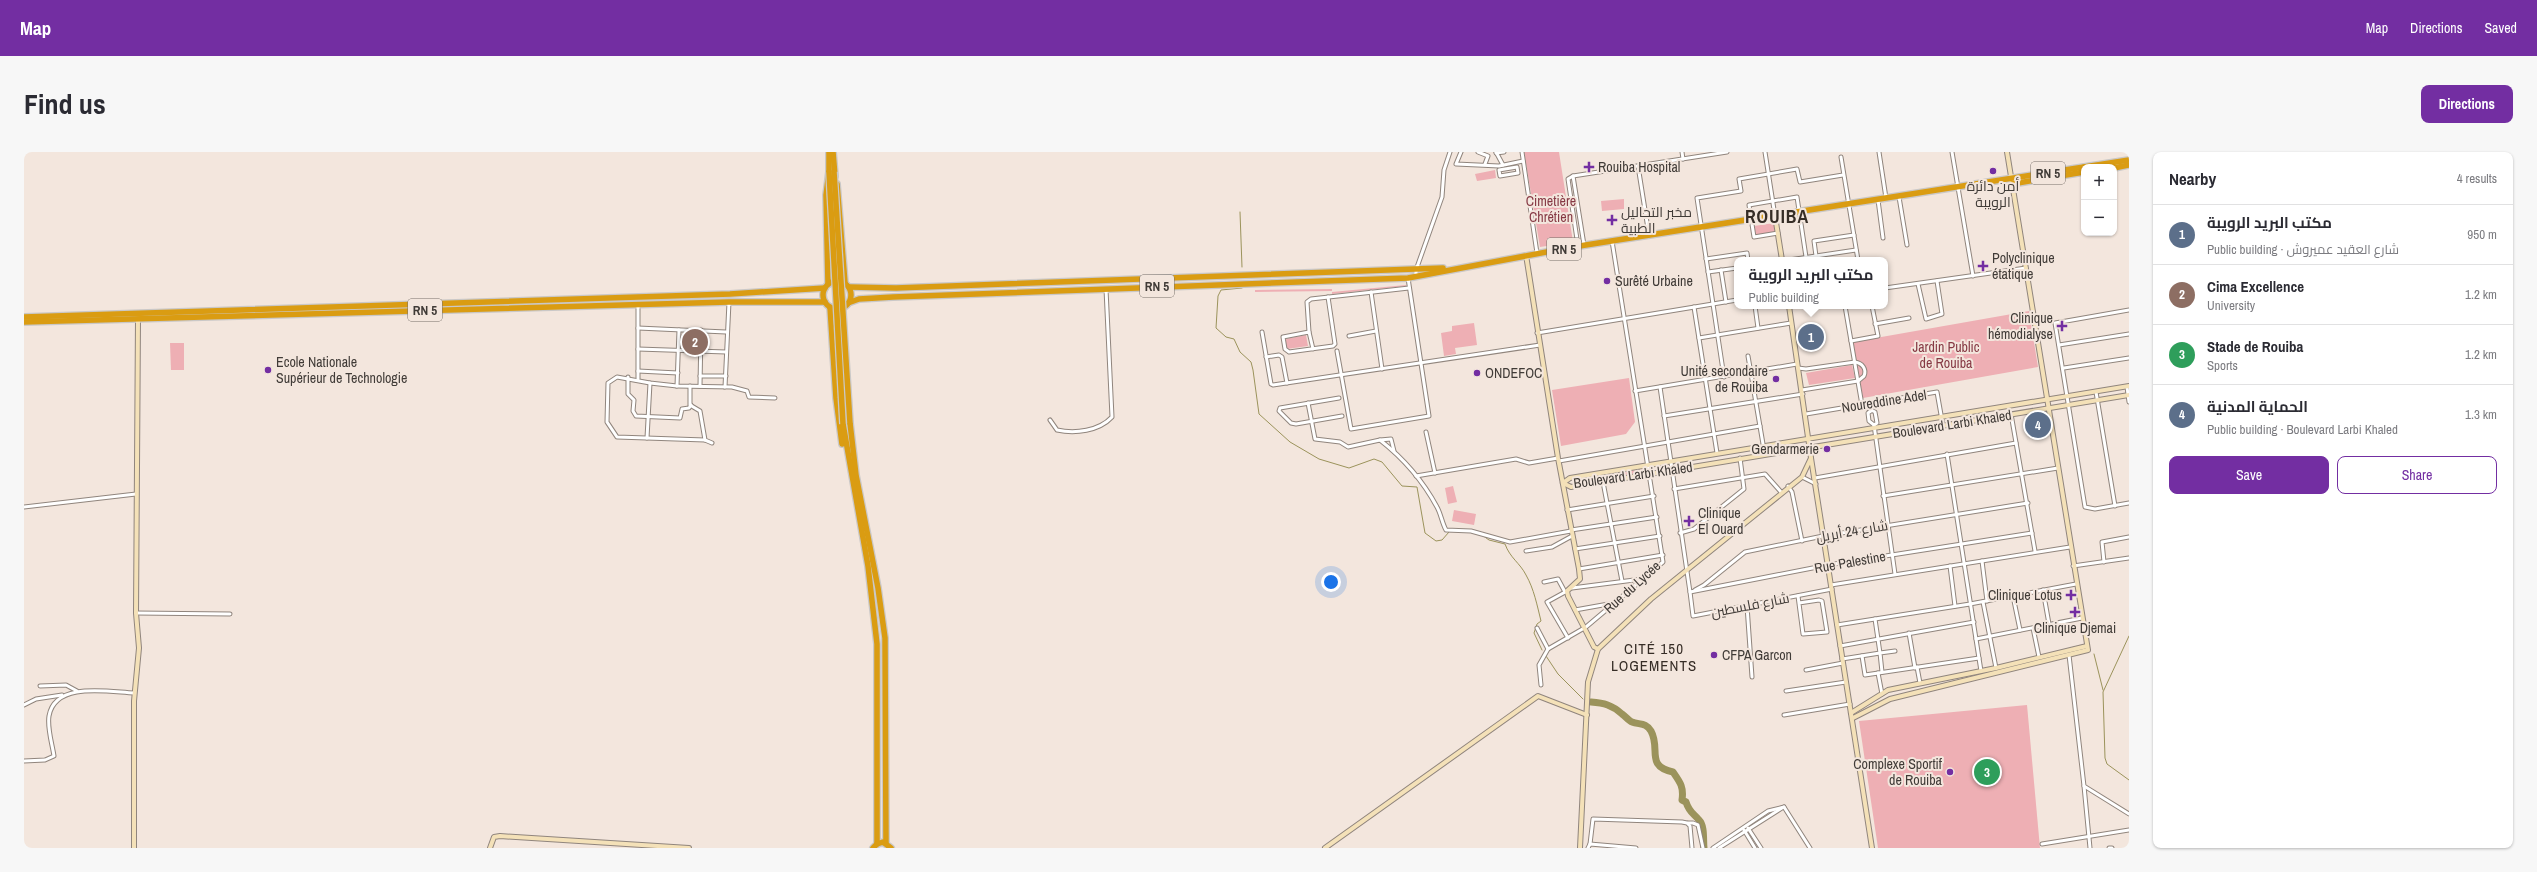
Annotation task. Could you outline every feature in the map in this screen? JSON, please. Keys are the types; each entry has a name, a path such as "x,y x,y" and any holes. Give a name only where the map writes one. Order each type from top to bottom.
{"highway":[{"path":"829,152 832,172 846,423 875,611 877,644 875,846 889,846 896,848"},
{"path":"833,152 832,172 826,194 827,286 825,302 830,307 838,308 847,304"},
{"name":"RN 5","path":"2103,164 2129,160"},
{"path":"2117,167 2129,165"},
{"name":"RN 5","path":"2012,182 2081,168"},
{"path":"832,172 839,194 847,285 851,295 847,304 851,461 875,569 885,638 889,846"},
{"name":"RN 5","path":"847,304 859,299 893,297 1408,278 1537,253 1612,241 1958,188 2081,172"},
{"name":"RN 5","path":"847,285 904,288 1371,272 1465,267"},
{"path":"1371,272 1371,280"},
{"path":"827,286 838,281 847,285"},
{"name":"RN 5","path":"24,317 769,293 827,286"},
{"name":"RN 5","path":"24,322 638,304 825,302"},
{"path":"830,307 836,398 844,451 851,461"}],"street":[{"path":"1416,276 1416,270 1442,197 1444,170 1450,152"},
{"path":"1461,152 1456,164 1503,165 1523,161"},
{"path":"1478,152 1488,156"},
{"path":"1485,164 1490,152"},
{"path":"1503,165 1496,153 1504,152"},
{"path":"1522,152 1537,253"},
{"path":"1682,152 1683,159"},
{"path":"1581,246 1568,179 1573,176 1727,152"},
{"path":"1765,152 1782,257"},
{"path":"1878,152 1886,199"},
{"path":"1952,152 1973,276"},
{"path":"1853,718 1890,699 1982,674 2088,650 2073,566 2007,153"},
{"path":"1840,157 1857,257"},
{"path":"1507,164 1509,175"},
{"path":"1638,166 1649,236"},
{"path":"1517,167 1518,173 1509,175 1500,176 1499,170 1517,167"},
{"path":"1724,377 1697,198 1741,191 1739,179 1769,173 1797,169 1800,182 1843,175"},
{"path":"1573,176 1581,246"},
{"path":"1778,233 1754,237 1749,205 1797,197 1806,257"},
{"path":"1899,197 1907,245"},
{"path":"1878,200 1883,238"},
{"path":"1816,256 1814,241 1854,234"},
{"name":"Rue du Lycée","path":"1541,685 1539,664 1543,654 1548,649 1586,627 1664,562 1650,474 1643,447 1612,241"},
{"path":"1811,257 1856,250"},
{"path":"1706,259 1746,253 1747,257"},
{"path":"1526,256 1558,459 1579,569 1580,579 1572,588"},
{"path":"1708,272 1734,268"},
{"path":"1888,288 2026,268"},
{"path":"1721,270 1726,302"},
{"path":"1337,351 1352,430 1429,416 1408,278"},
{"path":"1918,284 1926,319 1942,314 1937,281"},
{"path":"1312,348 1309,332 1307,302 1311,299 1409,288"},
{"path":"1050,420 1057,430 1068,431 1098,428 1112,417 1106,289"},
{"path":"1370,292 1382,369"},
{"path":"1309,332 1285,335 1283,338 1286,351 1335,344 1328,297"},
{"path":"1537,333 1734,301"},
{"path":"725,387 726,332 729,302"},
{"path":"638,304 638,379"},
{"path":"1694,307 1717,453"},
{"path":"1755,309 1758,328"},
{"path":"1789,309 1872,848"},
{"path":"1846,309 1862,404 1871,411 1875,412 1877,423 1874,427"},
{"path":"1851,340 1878,336 1872,309"},
{"path":"2129,310 2055,323 2064,368 2085,507 2095,509 2129,503"},
{"path":"1875,324 1909,318"},
{"path":"134,848 134,693 139,648 136,613 138,319"},
{"path":"1698,338 1791,323"},
{"path":"638,328 726,332"},
{"path":"677,386 679,330"},
{"path":"700,386 701,330"},
{"path":"1349,336 1376,331"},
{"path":"1262,332 1271,384 1342,376 1540,345"},
{"path":"2059,345 2129,334"},
{"path":"638,349 726,352"},
{"path":"1266,357 1281,356 1287,383"},
{"path":"1748,356 1763,444"},
{"path":"2064,368 2129,358"},
{"path":"1635,391 1798,366 1806,369 1854,362 1862,365 1865,370 1864,376 1858,381 1755,401 1664,416"},
{"path":"638,370 678,373"},
{"path":"700,376 726,376"},
{"path":"712,442 705,440 617,437 607,422 608,382 617,377 628,377 650,383 677,386 725,387 745,390 749,397 753,398 776,398"},
{"path":"628,377 628,394 634,400 634,415 649,418 680,418 682,409 689,408 691,405"},
{"path":"647,438 650,383"},
{"path":"690,386 691,405"},
{"path":"2128,386 2129,402"},
{"name":"Boulevard Larbi Khaled","path":"2128,386 1941,417 1763,444 1670,462 1570,478 1563,483 1571,487 2128,395"},
{"path":"1660,387 1680,533 1690,592"},
{"name":"Noureddine Adel","path":"1806,414 1937,392 1941,417"},
{"path":"2096,392 2114,506"},
{"path":"1339,398 1280,408 1279,411 1293,424 1342,416"},
{"path":"1308,403 1314,438 1317,440 1336,441 1348,446 1391,439 1394,452"},
{"path":"691,405 700,411 705,440"},
{"path":"1871,411 1868,413 1869,421 1874,427 1878,466 1896,574"},
{"path":"2011,414 2028,503 2035,551"},
{"path":"1941,417 1943,426"},
{"path":"1416,476 1516,459 1529,463 1643,447 1760,426"},
{"path":"1426,432 1435,473"},
{"path":"1380,440 1394,452 1416,476 1437,506 1446,530 1471,531 1510,542 1572,533 1611,524 1657,517"},
{"path":"1815,478 2016,443"},
{"path":"1947,454 1982,674"},
{"path":"1680,533 1694,529 1744,489 1740,458"},
{"path":"1580,848 1588,682 1598,649 1651,599 1780,492 1802,477 1811,458"},
{"path":"1883,496 2058,468"},
{"path":"1674,489 1765,474 1780,492"},
{"path":"1802,477 1816,484"},
{"path":"1603,482 1622,581"},
{"path":"1788,486 1792,492 1802,541"},
{"path":"24,507 136,494"},
{"path":"1567,510 1654,496"},
{"name":"شارع 24 أبريل","path":"1690,592 1704,585 1745,552 1823,536 2028,503"},
{"path":"1526,551 1552,547 1572,533"},
{"name":"Rue Palestine","path":"1690,592 1828,565 2032,533"},
{"path":"1575,549 1660,536"},
{"path":"2104,562 2102,542 2129,536"},
{"name":"شارع فلسطين","path":"1690,592 1693,616 1798,596 1831,587 1896,574 2070,546"},
{"path":"1579,569 1663,556"},
{"path":"2073,566 2129,558"},
{"path":"1982,561 1985,601 1996,668"},
{"path":"1950,566 1955,606"},
{"path":"1544,582 1558,578 1566,591 1574,610 1586,627 1594,647 1598,649"},
{"path":"1568,638 1547,602 1572,588 1644,579"},
{"path":"1837,625 1970,604 2076,584"},
{"path":"2043,590 2049,624"},
{"path":"1798,596 1798,603 1803,634 1827,632 1822,601 1819,600 1798,603"},
{"path":"2013,596 2020,630"},
{"path":"1574,610 1615,603"},
{"path":"1747,606 1752,677"},
{"path":"136,613 230,614"},
{"path":"1976,639 2082,618"},
{"path":"1874,619 1882,672"},
{"path":"1840,646 1974,622"},
{"path":"1537,628 1548,649"},
{"path":"2033,628 2039,657"},
{"path":"1910,633 1920,683"},
{"path":"1852,713 1888,690 1920,683 1982,674 1996,668 2088,646"},
{"path":"1806,670 1862,656 1895,651"},
{"path":"2069,655 2090,848"},
{"path":"1862,656 1865,675 1979,658"},
{"path":"1878,673 1882,694"},
{"path":"1786,691 1846,682"},
{"path":"40,686 66,685 77,691"},
{"path":"24,705 36,699 77,691 134,693"},
{"path":"24,761 50,760 54,756 49,717 59,699 65,694"},
{"path":"1325,848 1538,696 1587,715"},
{"path":"1784,715 1850,704"},
{"path":"2084,786 2129,814"},
{"path":"1712,848 1784,807 1810,848"},
{"path":"1588,848 1590,844 1593,820 1688,823 1698,826 1703,848"},
{"path":"1688,823 1692,848"},
{"path":"1748,827 1761,848"},
{"path":"1719,848 1744,829"},
{"path":"1744,829 1755,848"},
{"path":"2042,844 2129,830"},
{"path":"490,848 494,837 500,836 689,848"},
{"path":"1590,844 1636,848"}],"green space":[{"name":"Cimetière Chrétien","path":"1524,152 1559,152 1573,242 1540,247"},
{"path":"1495,170 1496,178 1477,181 1475,174"},
{"path":"1624,199 1624,209 1602,211 1601,201"},
{"path":"1774,223 1775,232 1756,235 1754,226"},
{"path":"1406,286 1332,294 1332,292"},
{"path":"1332,289 1332,291 1255,292 1255,290"},
{"name":"Jardin Public de Rouiba","path":"2029,311 2038,367 1863,398 1853,342"},
{"path":"1474,323 1477,345 1455,348 1456,354 1444,356 1441,333 1452,331 1452,326"},
{"path":"1306,335 1308,346 1287,349 1285,339"},
{"path":"170,343 184,343 184,370 171,370"},
{"path":"1852,365 1855,378 1809,385 1806,373"},
{"path":"1629,378 1635,422 1626,434 1561,446 1552,390"},
{"path":"1644,469 1645,472 1574,482 1575,480"},
{"path":"1453,486 1457,502 1448,504 1445,488"},
{"path":"1454,510 1476,514 1474,525 1452,521"},
{"name":"Complexe Sportif de Rouiba","path":"2027,705 2040,848 1878,848 1859,721"}],"waterway":[{"path":"1240,212 1242,267"},
{"path":"1242,288 1221,290 1218,296 1216,328 1226,337 1234,339 1240,352 1251,362 1259,414 1290,442 1319,459 1349,468 1374,459 1382,462 1402,486 1417,487 1425,533 1436,541 1442,540 1449,532"},
{"path":"1482,535 1489,540 1505,544 1529,580 1537,603 1541,621 1537,624 1534,633 1542,650"},
{"path":"2129,636 2103,692 2105,758 2107,764 2129,780"},
{"path":"2094,654 2103,690"},
{"path":"1546,656 1558,674 1583,699"},
{"path":"1591,702 1604,704 1611,707 1631,721 1645,725 1649,728 1654,738 1656,761 1659,766 1673,772 1681,785 1682,800 1686,802 1690,810 1701,823 1703,829 1704,848"}],"place":[{"name":"Rouiba Hospital","path":"1589,167"},
{"name":"أمن دائرة الرويبة","path":"1993,171"},
{"name":"مخبر التحاليل الطبية","path":"1612,220"},
{"name":"Polyclinique étatique","path":"1983,266"},
{"name":"Surêté Urbaine","path":"1607,281"},
{"name":"Clinique hémodialyse","path":"2062,326"},
{"name":"مكتب البريد الرويبة","path":"1811,337"},
{"name":"Cima Excellence","path":"695,342"},
{"name":"Ecole Nationale Supérieur de Technologie","path":"268,370"},
{"name":"ONDEFOC","path":"1477,373"},
{"name":"Unité secondaire de Rouiba","path":"1776,379"},
{"name":"الحماية المدنية","path":"2038,425"},
{"name":"Gendarmerie","path":"1827,449"},
{"name":"Clinique El Ouard","path":"1689,521"},
{"name":"Clinique Lotus","path":"2071,595"},
{"name":"Clinique Djemai","path":"2075,612"},
{"name":"CFPA Garcon","path":"1714,655"},
{"name":"Complexe Sportif de Rouiba","path":"1950,772"},
{"name":"Stade de Rouiba","path":"1987,772"}],"district":[{"name":"ROUIBA","path":"1777,217"},
{"name":"CITÉ 150 LOGEMENTS","path":"1654,658"}]}
